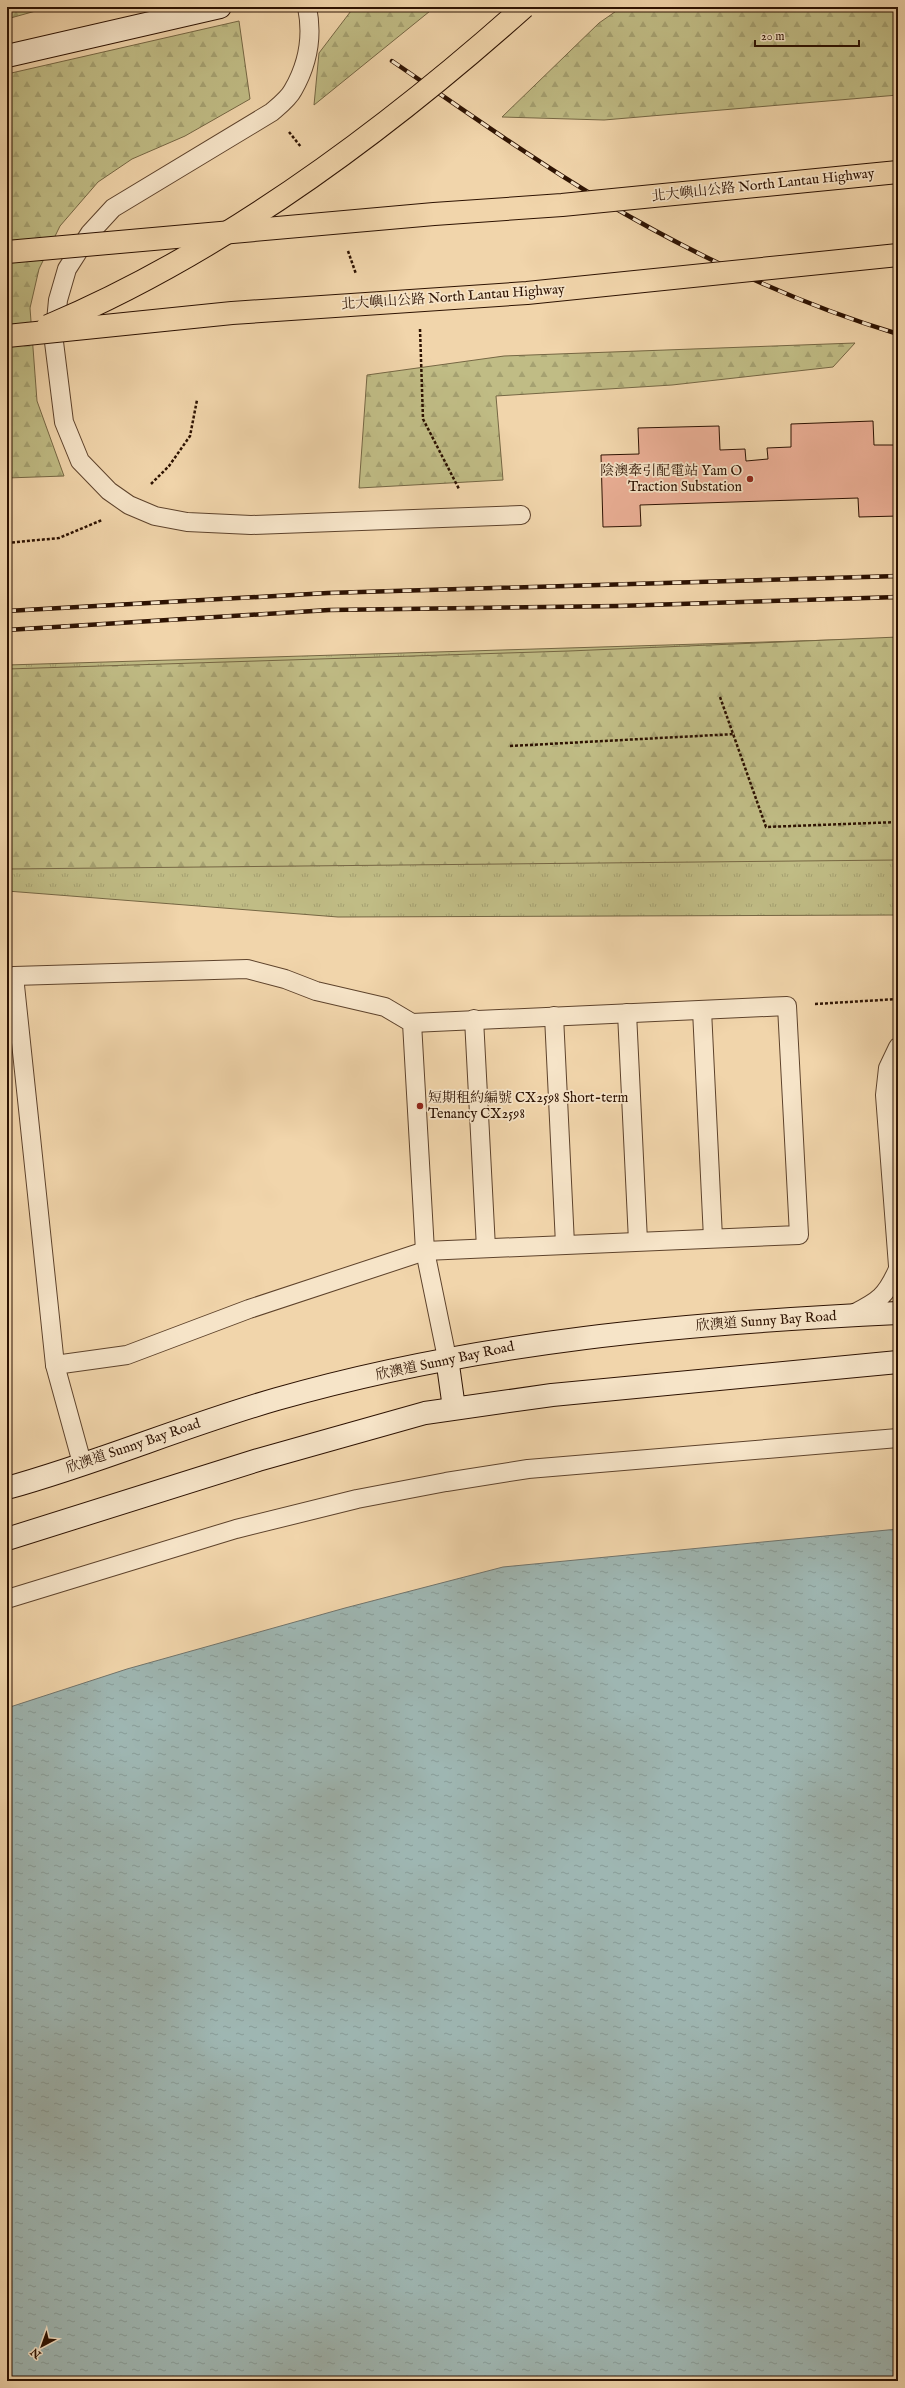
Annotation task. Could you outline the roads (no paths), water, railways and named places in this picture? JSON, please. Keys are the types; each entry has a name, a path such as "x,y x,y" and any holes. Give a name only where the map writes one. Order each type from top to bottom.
{"highway":[{"path":"7,344 63,320 151,276 242,223 383,125 471,54 524,7"},
{"name":"北大嶼山公路 North Lantau Highway","path":"7,252 434,214 562,205 898,172"},
{"name":"北大嶼山公路 North Lantau Highway","path":"7,336 232,313 527,293 898,255"}],"main road":[{"path":"7,56 220,7"},
{"name":"欣澳道 Sunny Bay Road","path":"7,1488 278,1399 446,1358 520,1346 613,1334 712,1324 898,1313"},
{"path":"446,1358 454,1408"},
{"path":"7,1538 258,1460 425,1413 552,1395 898,1362"}],"lane":[{"path":"307,7 310,37 306,63 293,91 272,112 113,208 90,234 67,270 58,300 54,342 64,422 80,461 109,492 129,505 155,516 187,522 251,525 521,515"},
{"path":"55,1365 127,1355 249,1309 425,1250 799,1234 788,1006 412,1023 385,1007 316,991 285,979 247,969 163,973 14,976 55,1365 82,1463"},
{"path":"702,1010 713,1238"},
{"path":"627,1013 638,1241"},
{"path":"554,1016 565,1244"},
{"path":"474,1019 486,1248"},
{"path":"412,1023 425,1250 446,1358"},
{"path":"850,1315 875,1303 889,1289 898,1267 885,1095 888,1068 898,1047"},
{"path":"7,1599 236,1529 356,1499 446,1482 528,1469 898,1438"}],"water":[{"path":"898,1529 898,2381 7,2381 7,1708 127,1669 345,1608 503,1567"}],"railway":[{"path":"392,61 548,167 601,200 672,240 746,276 821,308 898,334"},
{"path":"7,611 328,593 898,576"},
{"path":"7,630 329,610 618,606 898,597"}],"place":[{"name":"陰澳牽引配電站 Yam O Traction Substation","path":"750,479"},
{"name":"短期租約編號 CX2598 Short-term Tenancy CX2598","path":"420,1106"}]}
